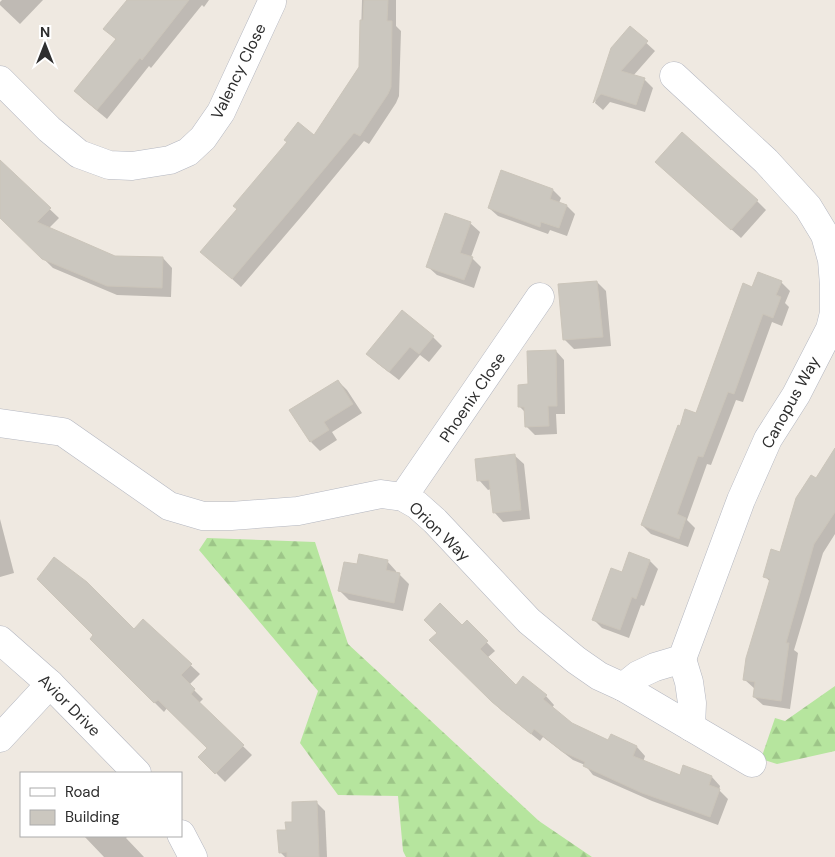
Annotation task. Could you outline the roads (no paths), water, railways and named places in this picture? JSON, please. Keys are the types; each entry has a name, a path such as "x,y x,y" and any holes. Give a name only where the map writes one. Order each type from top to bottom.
{"street":[{"name":"Valency Close","path":"0,80 49,129 79,154 109,165 132,166 170,160 188,152 203,138 220,112 272,2"},
{"name":"Canopus Way","path":"674,76 766,161 808,207 825,235 832,260 834,285 834,313 830,329 796,395 768,439 741,500 682,659"},
{"name":"Phoenix Close","path":"403,497 540,297"},
{"name":"Orion Way","path":"0,423 62,432 169,506 203,516 298,511 381,494 403,497 417,504 529,621 576,660 600,676 623,687 752,763"},
{"name":"Avior Drive","path":"0,640 50,684 136,772"},
{"path":"623,687 638,675 682,659 689,682 692,703 691,727"},
{"path":"0,738 50,684"},
{"path":"182,836 193,857"}]}
